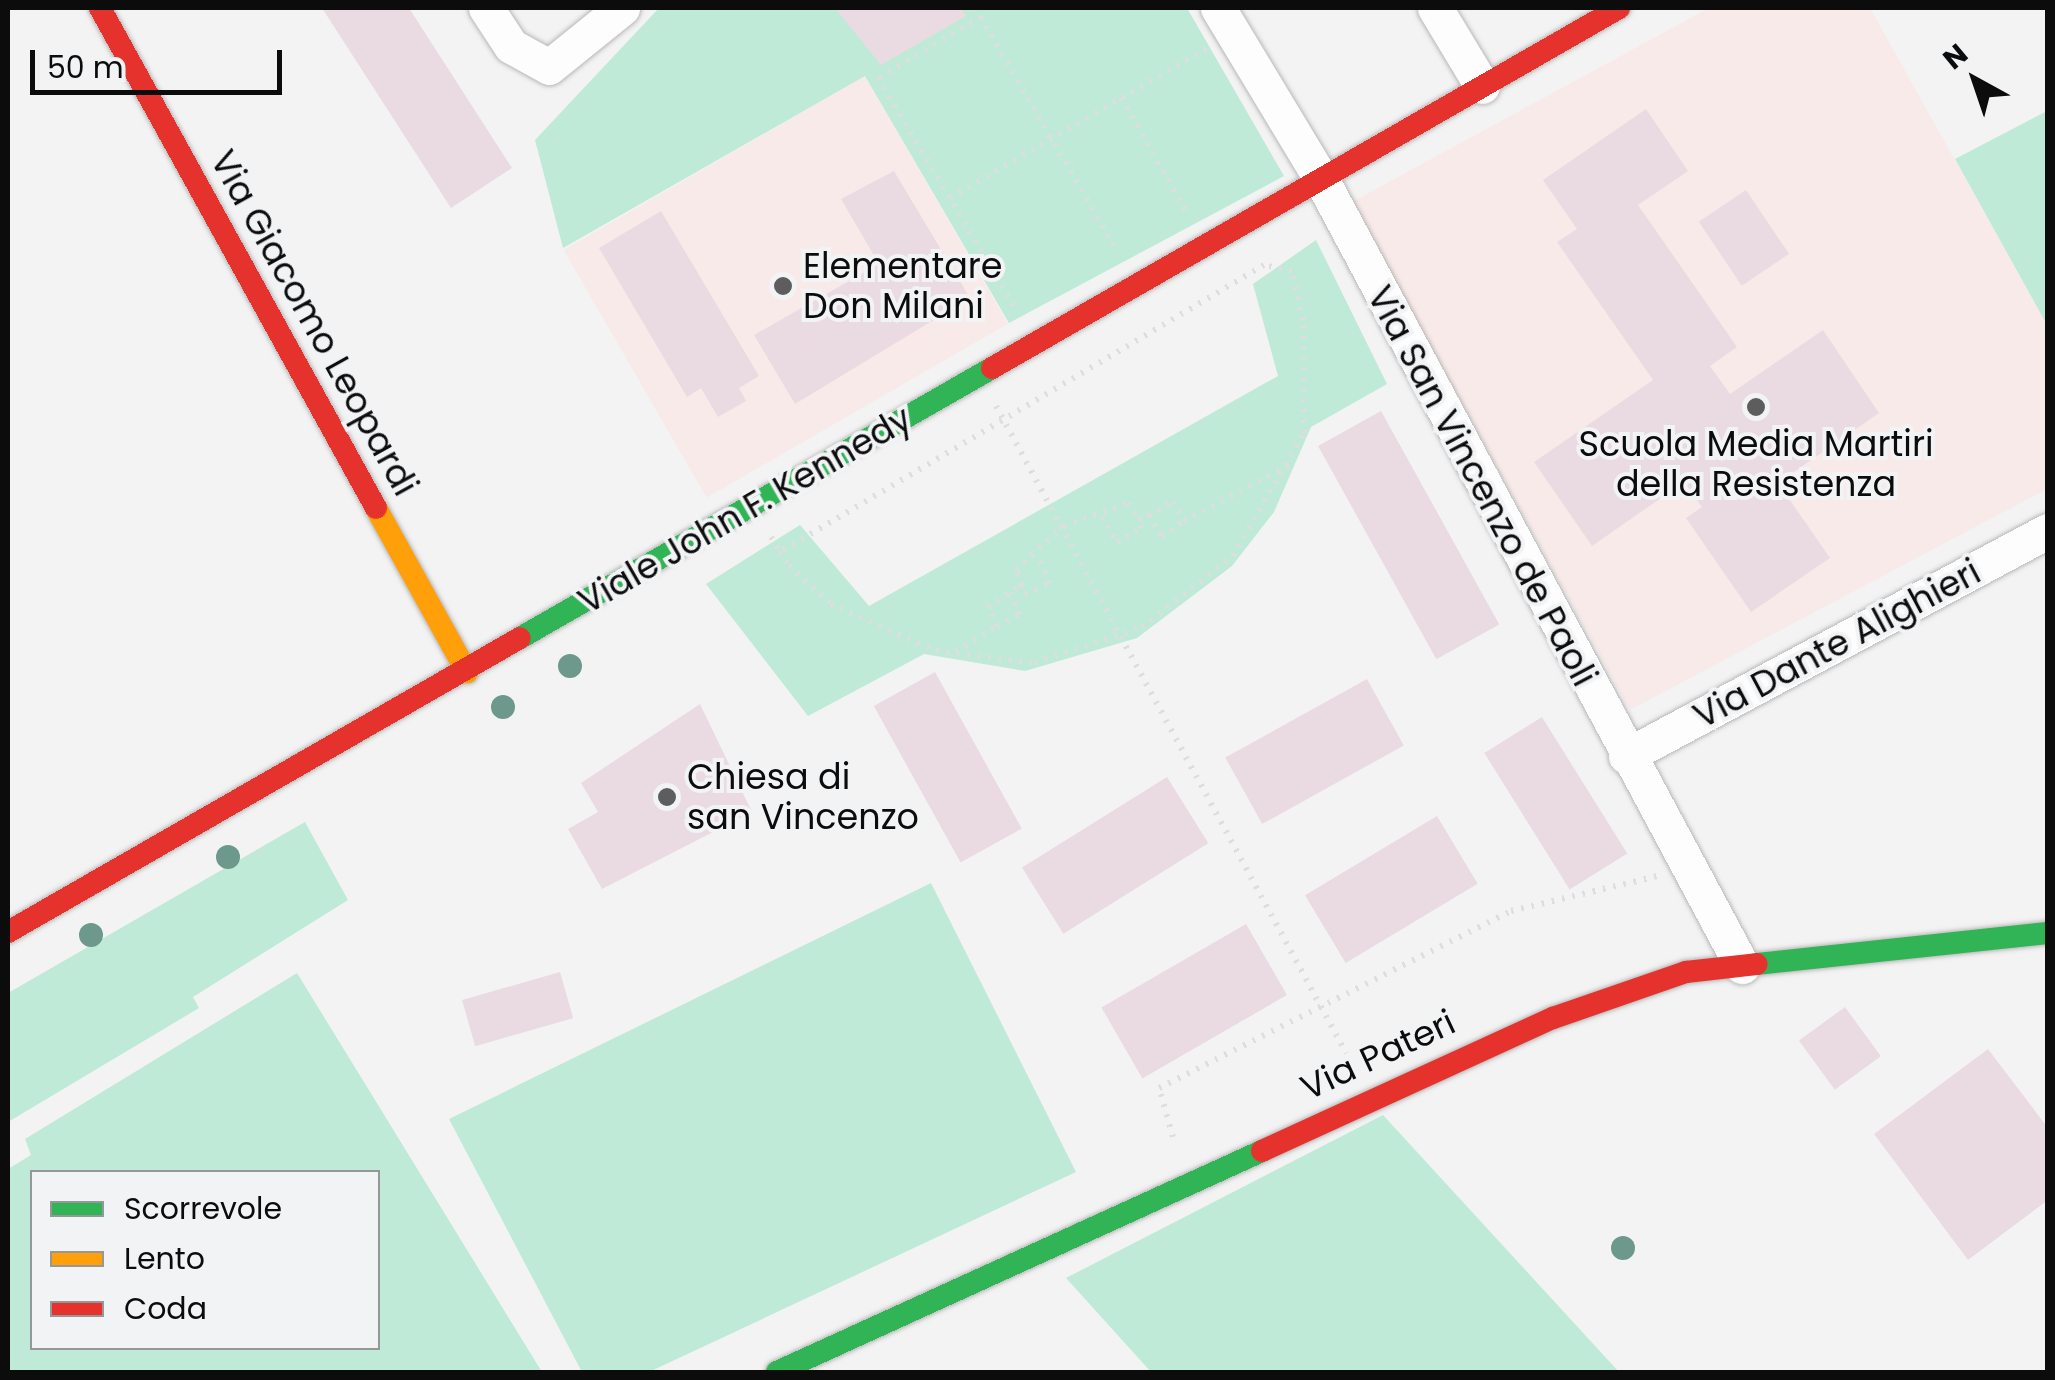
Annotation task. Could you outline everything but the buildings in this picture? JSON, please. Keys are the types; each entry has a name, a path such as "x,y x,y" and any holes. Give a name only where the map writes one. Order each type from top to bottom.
{"street":[{"name":"Via Giacomo Leopardi","path":"100,8 467,672"},
{"path":"486,8 511,46 549,67 622,8"},
{"path":"1435,8 1482,86"},
{"name":"Viale John F. Kennedy","path":"8,932 1619,8"},
{"name":"Via San Vincenzo de Paoli","path":"1226,21 1320,177 1626,756 1742,966"},
{"name":"Via Dante Alighieri","path":"1626,756 2048,531"},
{"name":"Via Pateri","path":"777,1372 1511,1032 1686,972 2048,932"}],"path":[{"path":"975,8 1136,284"},
{"path":"981,17 878,78 1033,344"},
{"path":"950,198 1122,98 1226,21"},
{"path":"1122,98 1206,243"},
{"path":"752,506 780,552 831,604 954,653 1035,662 1122,636 1190,596 1233,556 1289,466 1304,433 1303,320 1292,271 1264,265 780,552"},
{"path":"978,375 1324,1005 1346,1053"},
{"path":"1149,514 1162,537 1289,466"},
{"path":"1139,520 1173,502 1184,522"},
{"path":"1038,556 1050,582 1026,594 1016,570 1038,556 1064,526 1102,517 1129,503 1142,528 1117,542 1102,517"},
{"path":"997,626 988,606 1022,586"},
{"path":"954,653 1020,614 1010,592"},
{"path":"1174,1137 1159,1088 1511,911 1688,869"}],"shaded area":[{"name":"Scuola Media Martiri della Resistenza","path":"1709,8 1870,8 2047,325 2047,489 1630,710 1352,202"},
{"name":"Elementare Don Milani","path":"865,76 1008,324 707,498 564,250"}],"green space":[{"path":"659,8 1187,8 1284,176 1009,323 865,76 563,248 535,140"},
{"path":"2047,111 2047,325 1955,159"},
{"path":"1316,240 1387,384 1311,427 1274,512 1232,566 1137,638 1025,671 924,654 808,716 706,584 800,525 869,606 1278,376 1253,284"},
{"path":"305,822 348,900 193,997 199,1008 8,1122 8,993"},
{"path":"931,883 1076,1172 649,1372 582,1372 449,1119"},
{"path":"297,973 542,1372 8,1372 8,1169 31,1155 25,1139"},
{"path":"1383,1115 1619,1372 1151,1372 1066,1278"}],"traffic: fast":[{"path":"520,638 992,368"},
{"path":"1757,964 2048,933"},
{"path":"777,1372 1262,1151"}],"traffic: slow":[{"path":"376,508 467,672"}],"traffic: jam":[{"path":"100,8 376,508"},
{"path":"992,368 1619,8"},
{"path":"8,932 520,638"},
{"path":"1262,1151 1553,1018 1686,972 1757,964"}],"place":[{"name":"Elementare Don Milani","path":"783,286"},
{"name":"Scuola Media Martiri della Resistenza","path":"1756,407"},
{"name":"Chiesa di san Vincenzo","path":"667,797"}]}
